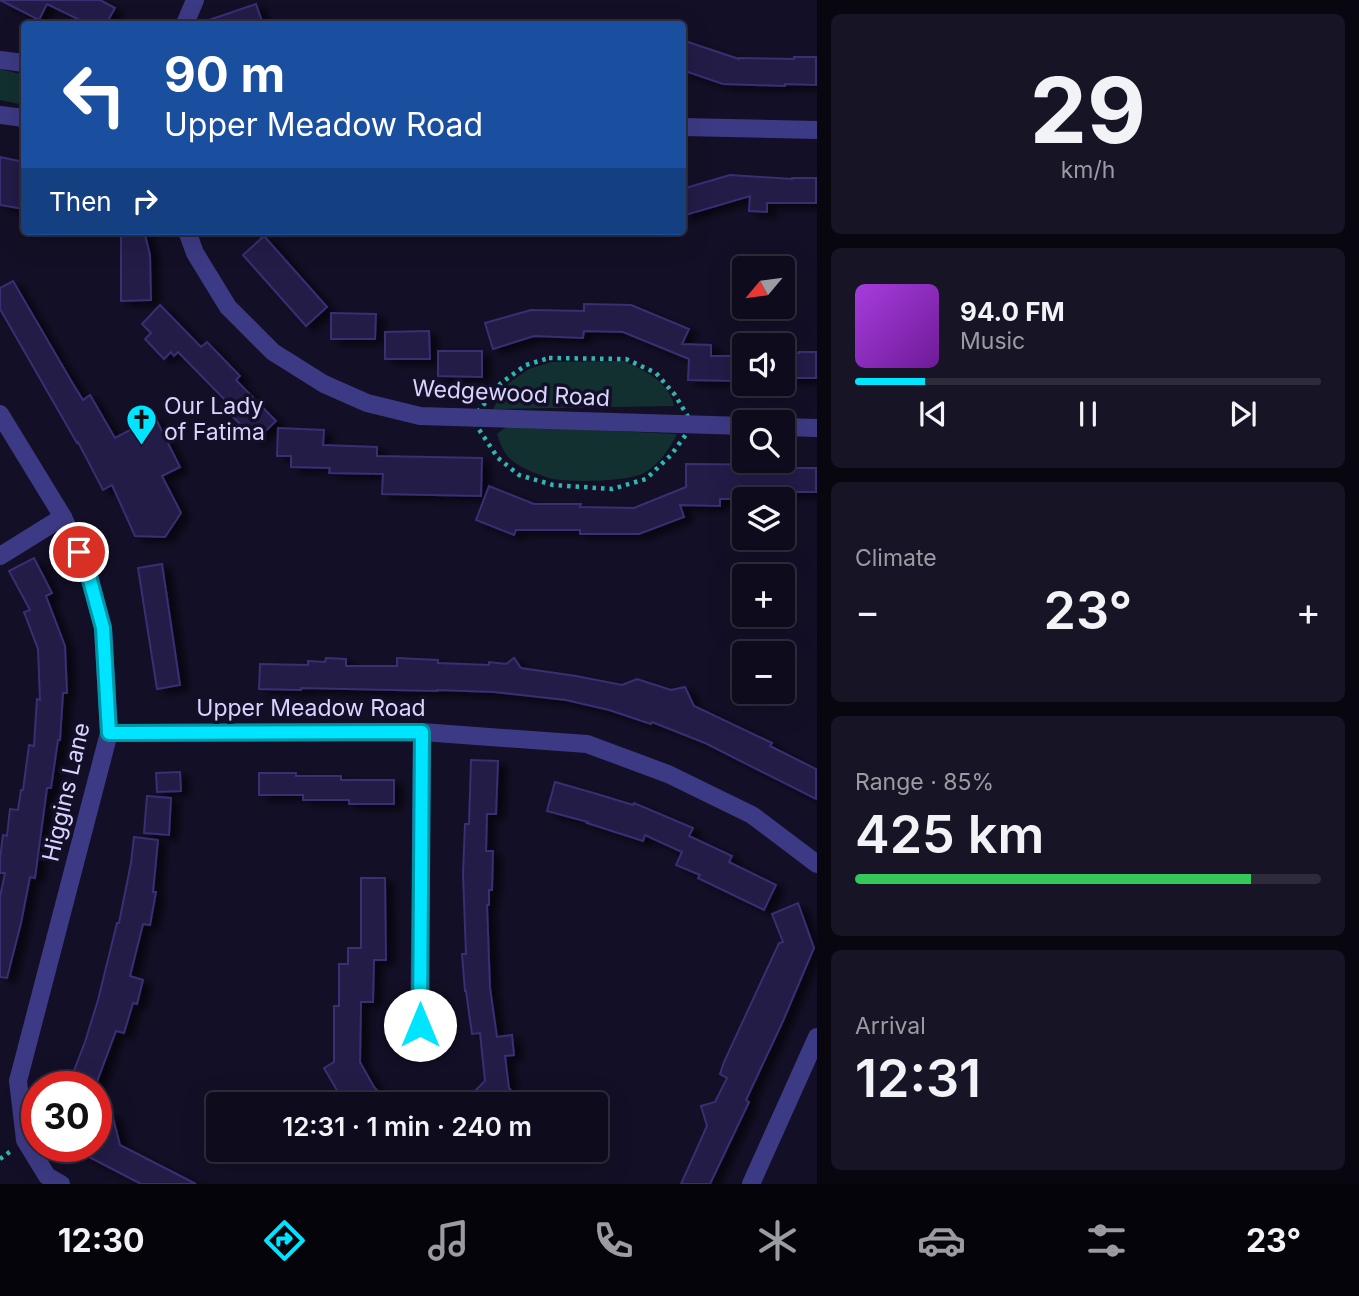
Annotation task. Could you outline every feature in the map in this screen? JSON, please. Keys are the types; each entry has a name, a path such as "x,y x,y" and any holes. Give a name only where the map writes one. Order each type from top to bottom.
{"street":[{"path":"186,21 195,0"},
{"path":"0,60 21,63"},
{"path":"0,115 21,118"},
{"path":"686,127 817,130"},
{"name":"Wedgewood Road","path":"188,235 195,253 228,307 273,352 324,384 367,403 420,416 732,426"},
{"name":"Higgins Lane","path":"0,414 63,517 87,569 103,628 109,733 19,1081 25,1140 47,1176 61,1184"},
{"path":"795,427 817,428"},
{"path":"0,556 63,517"},
{"path":"419,1052 422,732"},
{"name":"Upper Meadow Road","path":"109,733 422,732 587,744 668,774 752,816 817,864"},
{"path":"751,1184 816,1041"}],"green space":[{"path":"0,69 21,74 21,104 0,100"},
{"path":"624,361 662,383 674,406 493,409 506,385 529,369 551,362"},
{"path":"507,426 677,434 664,455 646,472 613,480 570,481 540,475 511,459 503,450 497,434"}],"building":[{"path":"0,0 100,0 115,8 108,21 82,21 47,4 39,20"},
{"path":"256,4 262,21 206,21"},
{"path":"686,41 739,59 816,57 816,85 723,84 686,71"},
{"path":"0,157 21,161 21,208 0,205"},
{"path":"730,175 816,178 816,203 767,203 767,212 749,211 750,196 686,215 686,188"},
{"path":"121,235 145,235 150,255 151,300 121,301"},
{"path":"264,236 327,307 306,326 243,255"},
{"path":"13,281 83,400 90,395 115,438 155,417 180,467 162,476 181,513 165,537 135,536 112,485 103,490 0,309 0,288"},
{"path":"584,304 631,305 689,329 682,344 711,345 711,356 732,356 732,381 688,380 689,359 623,332 584,331 583,338 534,336 493,349 485,323 531,310 584,311"},
{"path":"160,305 201,347 207,342 240,376 236,380 276,421 256,440 222,406 227,402 178,352 174,356 171,352 164,359 145,339 151,333 142,324"},
{"path":"331,313 376,314 375,339 331,339"},
{"path":"429,331 430,359 385,359 385,332"},
{"path":"438,351 482,351 482,377 438,376"},
{"path":"816,352 816,378 795,378 795,353"},
{"path":"278,428 324,430 323,445 377,447 377,456 482,458 481,496 382,494 383,474 329,473 330,468 291,467 291,456 277,456"},
{"path":"686,464 732,464 732,473 795,473 795,468 816,468 816,492 795,492 795,487 732,487 732,499 720,499 720,506 680,505 684,517 639,534 516,530 514,535 476,520 489,486 534,504 634,508 686,487"},
{"path":"34,558 52,593 46,596 65,646 67,693 63,693 60,740 51,788 47,788 35,878 30,877 7,978 0,977 0,897 5,873 0,873 0,859 3,835 7,836 10,809 18,810 29,745 34,746 37,699 40,700 38,649 24,612 30,610 9,571"},
{"path":"162,564 180,685 157,689 138,568"},
{"path":"326,658 346,659 346,666 397,666 397,658 489,665 489,662 506,664 514,658 521,668 622,685 637,679 671,690 685,687 694,706 772,743 770,746 816,769 816,799 705,743 652,722 651,724 566,700 494,692 259,689 260,664 308,665 308,661 325,662"},
{"path":"471,760 498,761 496,814 487,814 486,851 493,851 492,890 489,890 487,905 490,988 497,1037 512,1035 514,1055 505,1056 509,1088 512,1092 474,1092 485,1081 480,1033 472,1034 462,954 466,954 463,874 465,824 469,824"},
{"path":"180,772 181,791 157,792 156,773"},
{"path":"259,773 341,776 341,780 394,780 394,804 349,804 349,800 303,800 303,795 259,795"},
{"path":"555,782 633,805 634,803 693,828 689,836 732,856 729,862 776,885 764,910 676,865 682,852 645,835 643,841 547,811"},
{"path":"147,796 171,798 169,835 144,833"},
{"path":"134,837 158,840 153,892 156,892 150,925 143,924 130,976 143,980 137,1004 133,1003 124,1033 116,1031 101,1071 74,1071 98,1000 119,923"},
{"path":"361,878 385,878 386,960 374,960 373,1002 361,1002 360,1062 379,1092 338,1092 324,1068 334,1062 334,1006 339,1006 339,964 348,964 348,948 361,948"},
{"path":"798,903 814,948 746,1100 749,1102 710,1184 681,1184 707,1126 701,1106 715,1102 727,1078 720,1074 724,1062 779,943 783,942 772,914"},
{"path":"112,1114 120,1145 196,1184 141,1184 99,1162 112,1162"}],"place":[{"name":"Our Lady of Fatima","path":"141,446"}],"route":[{"path":"79,552 87,569 103,628 109,733 422,732 420,1025"}]}
